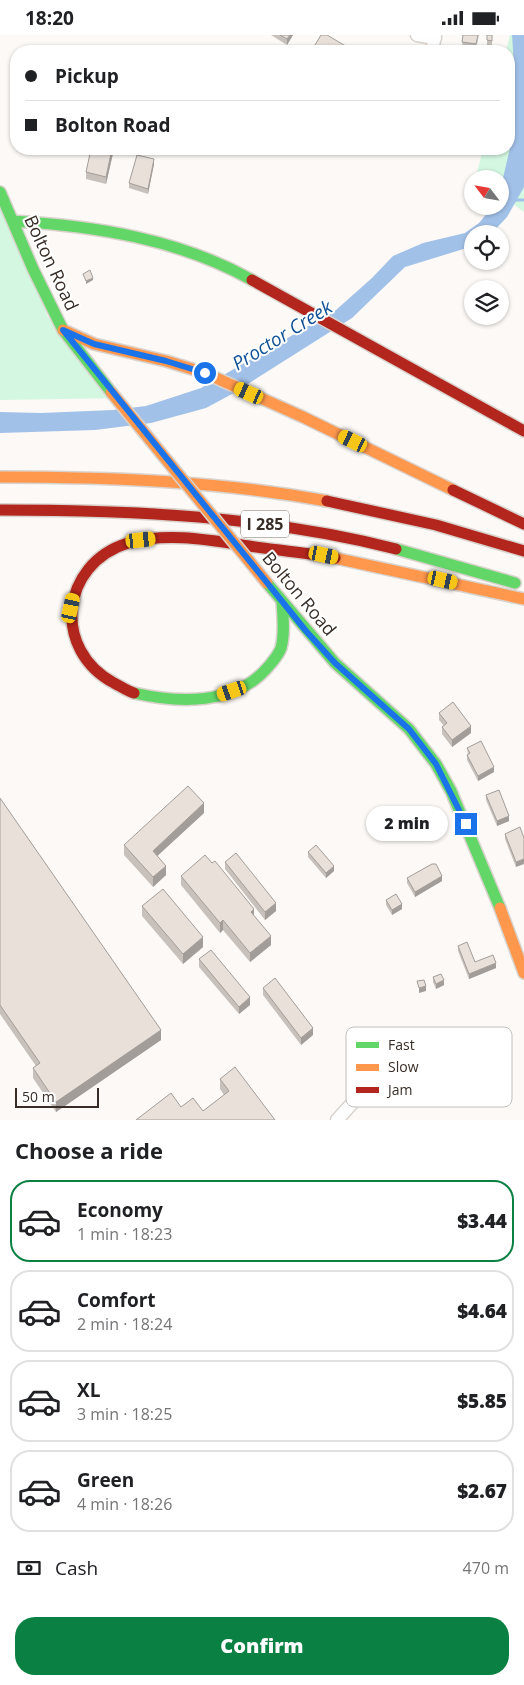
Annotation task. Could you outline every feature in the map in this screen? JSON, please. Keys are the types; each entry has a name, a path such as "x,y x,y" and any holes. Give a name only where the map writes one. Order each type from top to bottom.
{"main road":[{"name":"Bolton Road","path":"0,192 63,330 282,602 335,663 409,729 436,764 451,791 487,874 524,973"},
{"path":"13,221 64,223 108,229 152,239 195,253 238,272 524,431"},
{"path":"63,330 94,344 166,361 205,373 524,524"},
{"name":"I 285","path":"0,477 163,480 267,491 377,511 524,551"},
{"name":"I 285","path":"0,509 110,509 190,515 267,525 373,543 430,557 524,585"},
{"path":"282,602 284,631 281,646 275,659 266,671 253,681 232,691 192,700 149,697 113,685 87,664 79,652 71,623 74,593 89,566 105,553 123,544 164,537 194,538 324,555 524,599"}],"street":[{"path":"417,35 435,36"},
{"path":"337,1120 349,1107"}],"green space":[{"path":"510,35 524,35 524,212 509,201 509,170 478,170 482,155 515,155 515,45 508,45"},
{"path":"0,188 48,317 124,398 0,400"}],"water":[{"path":"512,35 524,35 524,187 509,213 509,170 505,170 508,155 515,155 515,45 513,45"},
{"path":"486,215 508,215 499,225 476,225"},
{"path":"464,233 464,249 405,267 352,318 232,394 206,408 151,423 95,430 0,433 0,412 41,413 113,410 146,406 201,388 336,310 372,278 393,256 423,243"}],"building":[{"path":"280,35 290,35 287,39"},
{"path":"321,35 327,35 344,45 315,45"},
{"path":"463,35 478,35 476,44 462,42"},
{"path":"487,35 492,35 492,41 487,40"},
{"path":"90,155 111,155 106,177 86,172"},
{"path":"137,155 154,159 148,189 129,183"},
{"path":"90,270 93,278 86,281 83,274"},
{"path":"453,702 471,726 452,740 442,727 447,723 439,713"},
{"path":"481,741 494,767 478,776 467,755 470,753 467,748"},
{"path":"188,786 204,803 153,851 166,866 153,877 124,845"},
{"path":"499,790 509,816 497,821 486,795"},
{"path":"0,798 161,1030 56,1102 33,1068 40,1063 0,1005"},
{"path":"520,827 524,838 524,859 516,862 505,834"},
{"path":"316,845 334,866 326,873 308,852"},
{"path":"236,853 276,903 265,912 225,862"},
{"path":"205,855 212,863 215,861 254,909 251,912 271,936 250,953 223,920 220,923 181,876"},
{"path":"432,864 436,864 442,876 415,892 407,878"},
{"path":"163,889 203,937 183,954 142,906"},
{"path":"396,894 402,904 392,910 386,900"},
{"path":"467,942 475,962 493,955 496,963 469,974 458,946"},
{"path":"211,950 250,997 239,1007 199,959"},
{"path":"441,974 444,980 436,984 433,977"},
{"path":"275,978 313,1028 301,1038 263,988"},
{"path":"424,980 426,986 419,988 417,981"},
{"path":"235,1067 275,1120 136,1120 171,1093 181,1107 193,1098 203,1111 229,1091 220,1079"}],"waterway":[{"path":"515,200 524,200"}],"traffic: fast":[{"path":"0,192 33,269 63,330 111,392"},
{"path":"13,221 75,227 136,237 195,254 252,280"},
{"path":"396,549 515,583"},
{"path":"267,583 335,663 409,729 436,764 451,791 500,908"},
{"path":"134,693 169,699 205,698 223,695 255,680 272,663 281,648 283,631 282,602"}],"traffic: slow":[{"path":"63,330 94,344 166,361 205,373 303,417 453,490"},
{"path":"111,392 267,583"},
{"path":"0,477 123,479 205,485 286,494 327,501"},
{"path":"335,558 524,599"},
{"path":"500,908 524,973"}],"traffic: jam":[{"path":"252,280 524,431"},
{"path":"453,490 524,524"},
{"path":"327,501 436,525 524,551"},
{"path":"0,510 99,511 199,517 298,529 396,549"},
{"path":"134,693 114,683 94,668 80,650 73,630 72,609 77,588 88,569 105,554 128,543 143,540 188,538 335,558"}],"route":[{"path":"205,373 166,361 94,344 77,338 63,330 111,392 306,631 335,663 409,729 436,764 466,824"}],"water label":[{"name":"Proctor Creek","path":"282,335"}]}
